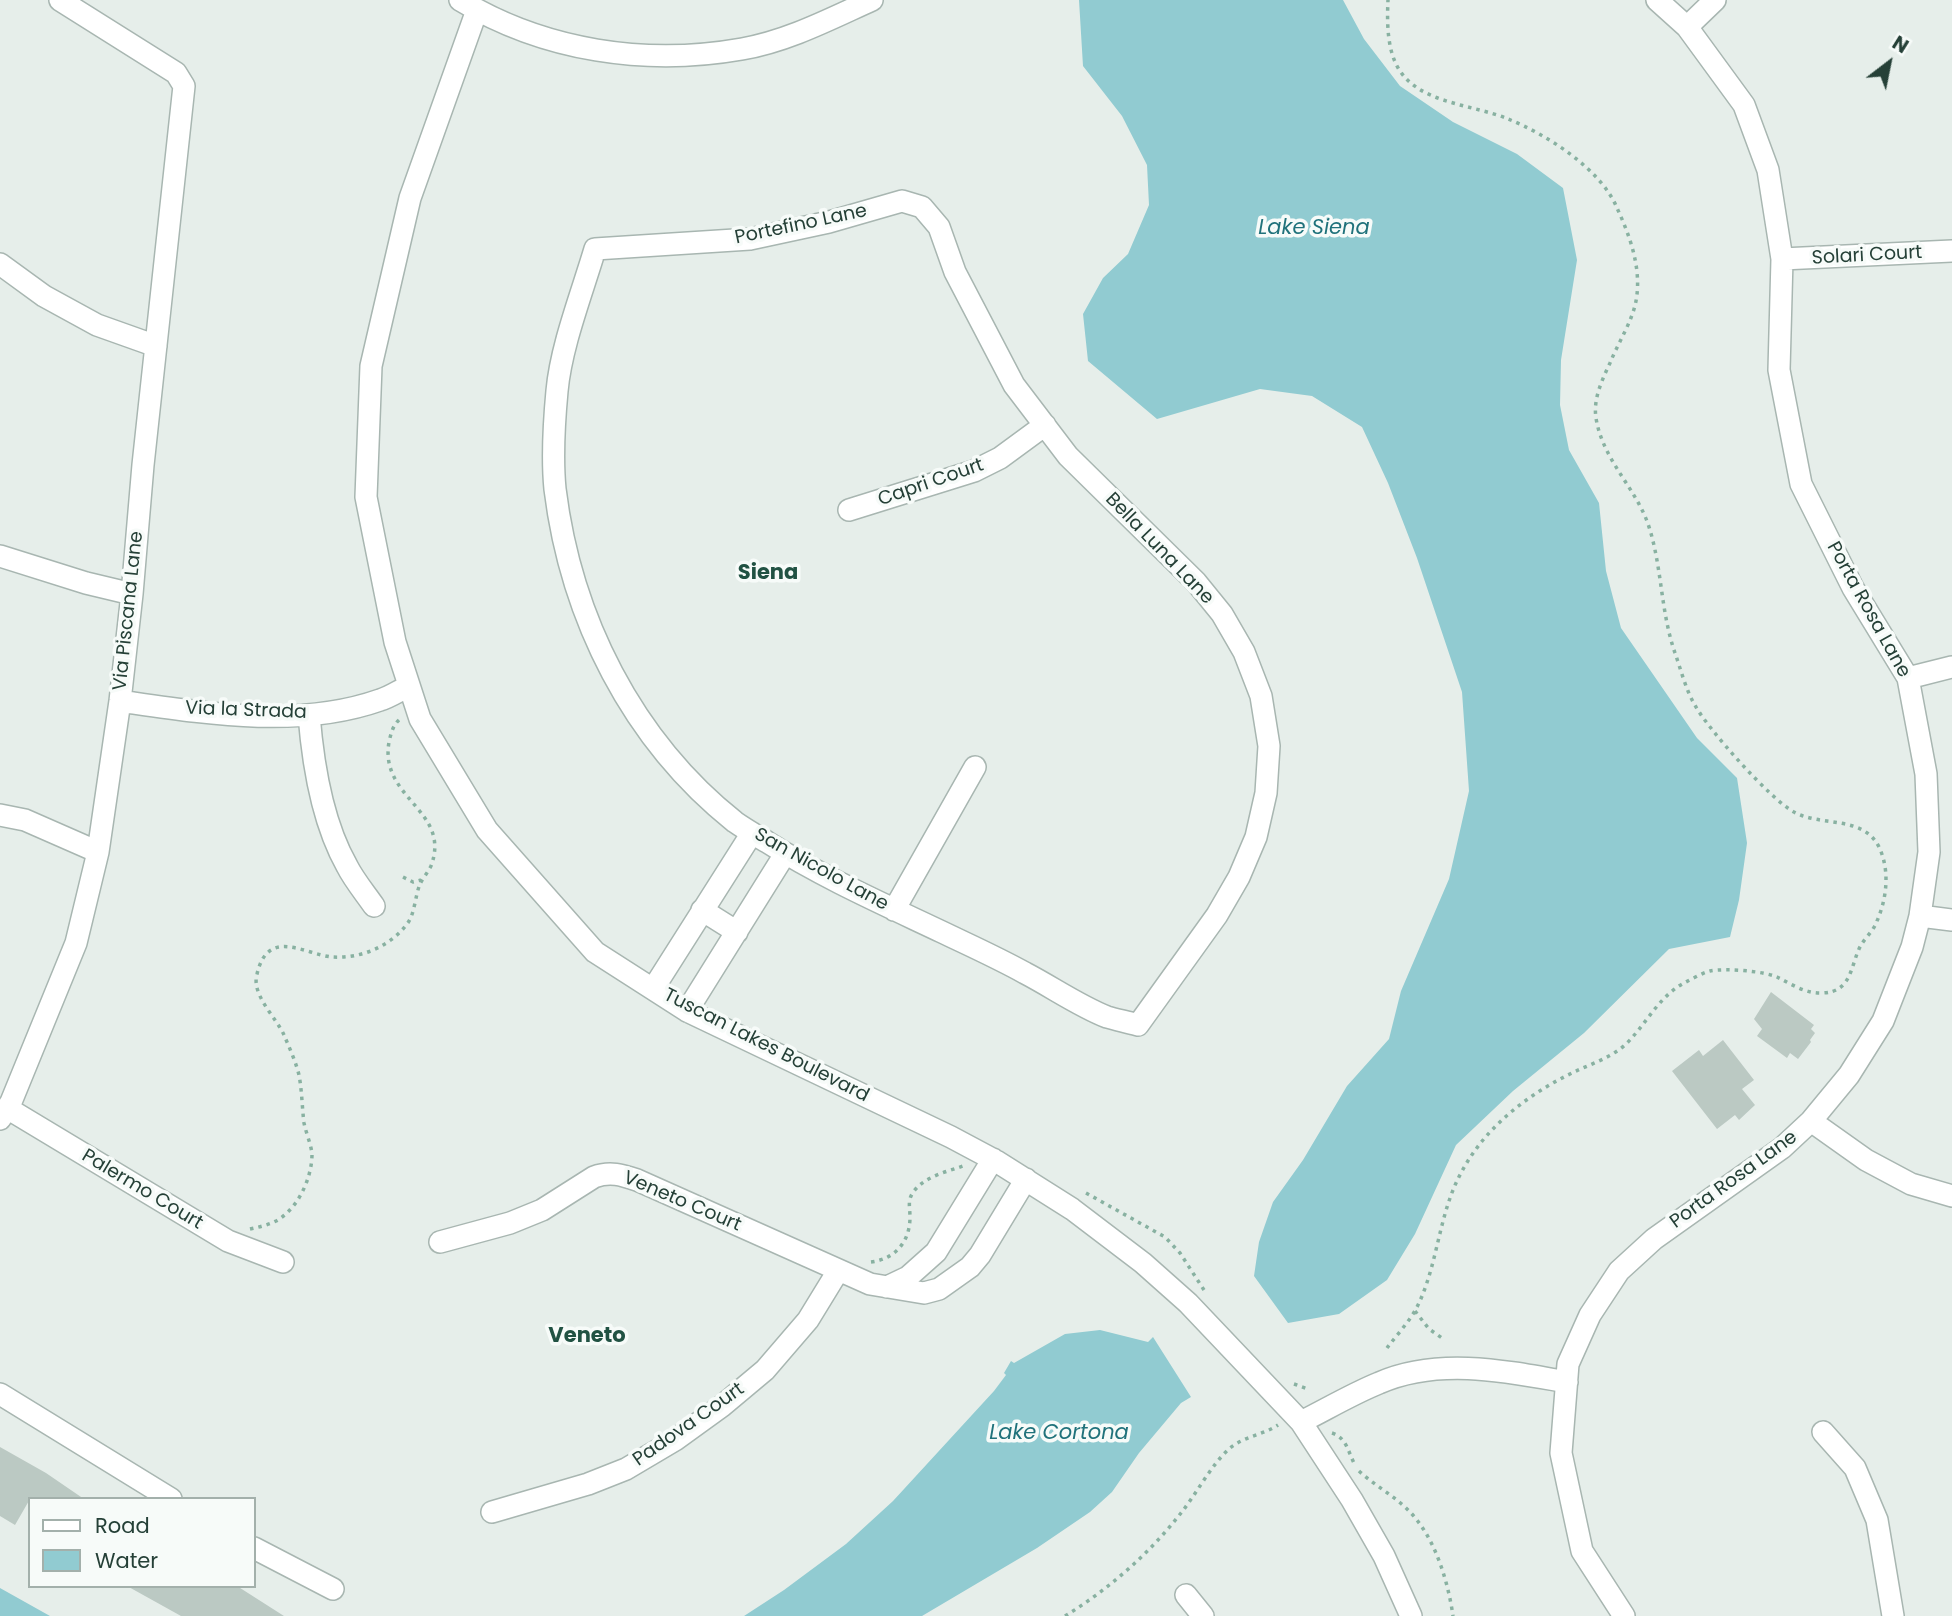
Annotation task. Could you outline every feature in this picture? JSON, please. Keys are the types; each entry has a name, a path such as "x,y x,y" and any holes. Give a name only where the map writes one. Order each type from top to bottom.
{"street":[{"path":"468,5 548,41 614,54 669,57 744,49 806,31 872,0"},
{"name":"Porta Rosa Lane","path":"1624,1616 1582,1552 1561,1452 1568,1364 1590,1315 1619,1272 1654,1239 1782,1148 1811,1121 1849,1075 1883,1021 1912,947 1920,916 1929,852 1926,787 1908,678 1853,588 1801,484 1779,370 1782,260 1768,170 1744,105 1687,27 1657,0"},
{"path":"1687,27 1714,0"},
{"name":"Via Piscana Lane","path":"3,1114 76,943 98,852 120,701 184,86 176,73 74,3"},
{"name":"Tuscan Lakes Boulevard","path":"468,5 410,198 371,366 366,497 395,642 420,719 486,830 595,952 687,1011 993,1159 1072,1209 1143,1262 1188,1303 1292,1422 1352,1500 1384,1556 1411,1616"},
{"name":"Portefino Lane","path":"595,249 750,239 829,222 902,201 922,207"},
{"name":"Bella Luna Lane","path":"922,207 939,227 954,272 1014,385 1068,456 1196,582 1222,614 1244,652 1261,696 1269,746 1266,793 1256,837 1239,877 1217,915 1138,1025"},
{"name":"San Nicolo Lane","path":"595,249 557,388 555,487 564,542 581,604 601,652 633,709 659,746 694,785 736,823 785,854 1022,971 1106,1016 1138,1025"},
{"name":"Solari Court","path":"1782,260 1952,251"},
{"path":"0,264 44,296 97,325 156,346"},
{"name":"Capri Court","path":"849,510 974,471 1000,458 1045,425"},
{"path":"0,556 86,583 132,594"},
{"path":"1908,678 1952,667"},
{"name":"Via la Strada","path":"120,701 197,711 309,715 412,696"},
{"path":"309,715 316,779 333,834 346,866 374,906"},
{"path":"894,910 975,767"},
{"path":"0,815 25,820 98,852"},
{"path":"653,989 752,833"},
{"path":"687,1011 785,854"},
{"path":"702,911 737,932"},
{"path":"1920,916 1952,920"},
{"name":"Palermo Court","path":"3,1114 228,1241 283,1262"},
{"path":"1811,1121 1866,1160 1911,1184 1952,1196"},
{"path":"887,1287 908,1277 936,1252 993,1159"},
{"name":"Veneto Court","path":"440,1242 510,1223 541,1210 594,1177 604,1173 617,1173 870,1284 924,1293 939,1289 958,1277 980,1255 1026,1180"},
{"name":"Padova Court","path":"492,1512 587,1484 626,1469 674,1440 722,1406 765,1370 808,1320 838,1271"},
{"path":"1292,1422 1381,1382 1417,1371 1466,1368 1567,1382"},
{"path":"0,1394 169,1497"},
{"path":"1823,1433 1854,1468 1877,1520 1893,1616"},
{"path":"256,1549 334,1589"},
{"path":"1186,1595 1203,1616"}],"path":[{"path":"1387,1348 1415,1311 1427,1281 1449,1197 1463,1169 1482,1140 1505,1116 1549,1085 1603,1060 1623,1047 1659,1002 1679,986 1709,971 1771,974 1803,989 1823,993 1837,989 1848,981 1860,946 1877,923 1888,877 1881,851 1871,833 1848,824 1829,822 1794,812 1763,786 1695,706 1673,647 1650,528 1635,497 1610,460 1596,420 1596,402 1602,382 1636,302 1637,275 1633,248 1615,201 1598,177 1581,161 1555,145 1511,120 1446,101 1424,91 1406,78 1390,47 1388,0"},
{"path":"245,1231 277,1221 296,1203 301,1196 312,1152 304,1124 299,1073 284,1035 256,984 262,960 271,950 285,946 303,948 329,957 367,954 386,943 407,924 422,880 431,865 433,833 425,816 399,789 390,772 387,754 394,724 412,696"},
{"path":"403,877 413,882 422,880"},
{"path":"860,1261 874,1262 891,1256 903,1245 909,1231 908,1203 913,1192 934,1176 965,1166"},
{"path":"1415,1311 1429,1329 1442,1338"},
{"path":"1065,1616 1110,1585 1155,1543 1227,1451 1243,1438 1292,1422"},
{"path":"1330,1433 1341,1436 1346,1442 1349,1455 1358,1471 1410,1511 1423,1530 1436,1555 1453,1616"}],"water":[{"name":"Lake Siena","path":"1079,0 1343,0 1364,39 1400,86 1453,122 1517,154 1563,188 1577,260 1561,360 1560,405 1569,450 1599,503 1606,571 1621,628 1697,738 1737,778 1747,843 1739,900 1730,937 1669,949 1584,1033 1513,1091 1456,1145 1415,1234 1387,1280 1339,1314 1288,1323 1254,1276 1259,1242 1273,1202 1303,1160 1347,1086 1389,1039 1401,991 1449,879 1469,791 1462,692 1417,558 1388,483 1362,427 1312,396 1260,389 1157,419 1088,361 1083,314 1103,278 1128,254 1149,205 1147,165 1122,116 1083,66"},
{"name":"Lake Cortona","path":"1100,1330 1148,1342 1153,1337 1191,1397 1181,1403 1139,1453 1112,1492 1090,1512 1037,1548 922,1616 744,1616 846,1544 893,1501 994,1391 1006,1375 1004,1373 1011,1361 1014,1363 1065,1334"},
{"path":"0,1588 50,1616 0,1616"}],"building":[{"path":"1771,992 1814,1025 1811,1029 1815,1033 1811,1042 1798,1059 1790,1053 1787,1058 1757,1036 1762,1029 1754,1019"},
{"path":"1723,1040 1754,1080 1742,1089 1755,1105 1739,1120 1735,1115 1717,1129 1672,1071 1699,1050 1703,1056"},
{"path":"0,1447 81,1497 28,1497 28,1502 15,1525 0,1516"},
{"path":"131,1588 240,1588 284,1616 181,1616"}],"district":[{"name":"Siena","path":"768,574"},
{"name":"Veneto","path":"587,1337"}]}
